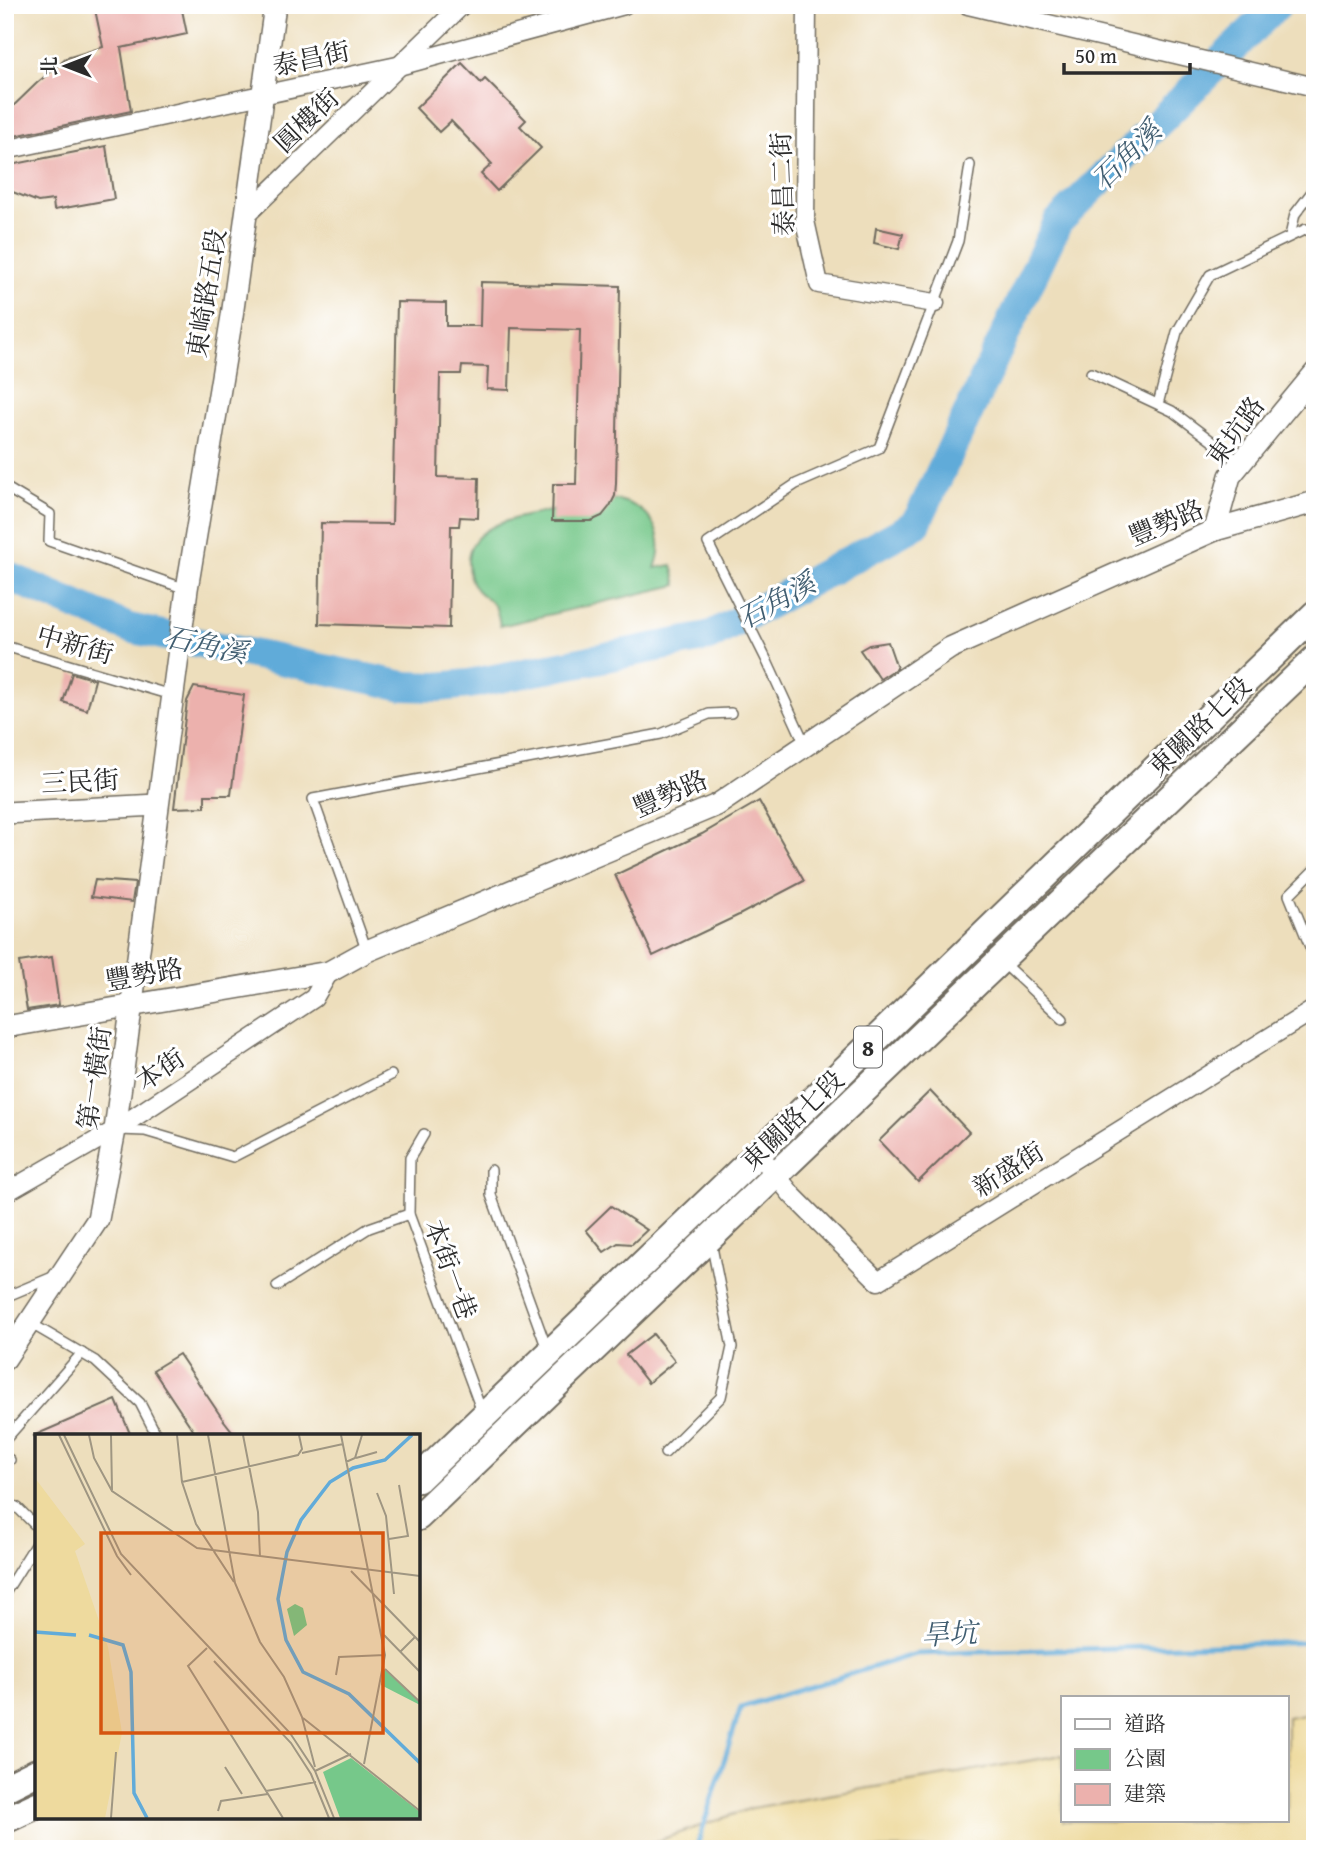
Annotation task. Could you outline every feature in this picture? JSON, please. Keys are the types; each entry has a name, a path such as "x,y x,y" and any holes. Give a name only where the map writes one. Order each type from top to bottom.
{"main road":[{"name":"東關路七段","path":"420,1477 1315,614"},
{"name":"東關路七段","path":"420,1515 1315,659"},
{"path":"5,1788 35,1773"},
{"path":"5,1820 35,1806"}],"street":[{"name":"東崎路五段","path":"173,695 187,589 247,214 275,5"},
{"name":"圓樓街","path":"247,214 462,5"},
{"name":"泰昌街","path":"5,150 402,65 625,5"},
{"name":"泰昌二街","path":"807,5 805,221 819,284 935,303"},
{"path":"968,5 1314,86"},
{"name":"東坑路","path":"1215,530 1230,477 1315,373"},
{"name":"豐勢路","path":"5,1027 133,1003 329,972 367,951 717,805 950,648 1215,530 1315,502"},
{"name":"第一橫街","path":"5,1359 98,1219 115,1130 173,695"},
{"name":"三民街","path":"5,813 158,804"},
{"name":"本街","path":"5,1193 115,1130 314,998 329,972"},
{"name":"新盛街","path":"758,1153 792,1195 878,1281 1315,1009"}],"lane":[{"path":"806,745 708,543 796,484 879,448 958,241 970,165"},
{"path":"1290,236 1295,214 1315,188"},
{"path":"1158,404 1177,332 1210,275 1306,229 1315,235"},
{"path":"1091,373 1172,411 1241,463"},
{"path":"5,486 50,514 49,541 187,589"},
{"name":"中新街","path":"5,646 173,695"},
{"path":"367,951 313,799 661,734 709,714 731,713"},
{"path":"1315,869 1289,895 1315,959"},
{"path":"1000,960 1062,1019"},
{"path":"115,1130 145,1131 233,1157 391,1075"},
{"name":"本街一巷","path":"424,1134 410,1158 409,1214 484,1416"},
{"path":"491,1170 491,1195 549,1354"},
{"path":"277,1286 369,1228 409,1214"},
{"path":"665,1453 721,1397 732,1347 710,1237"},
{"path":"5,1297 63,1272"},
{"path":"29,1322 95,1361 140,1403 156,1434"},
{"path":"5,1440 82,1353"},
{"path":"5,1501 19,1508 35,1525"},
{"path":"5,1593 35,1545"}],"green space":[{"path":"609,499 622,501 644,512 656,531 659,542 655,568 672,565 677,585 500,626 495,607 477,591 470,577 468,560 472,546 480,535 506,521"}],"sand":[{"path":"1315,1712 1315,1849 634,1849 752,1808 1061,1755 1061,1822 1288,1822 1288,1717"}],"building":[{"path":"94,5 181,5 187,34 121,48 131,111 5,138 5,114 37,83 67,58 103,47"},
{"path":"462,63 481,83 485,79 526,120 520,126 541,148 497,191 481,174 492,164 451,121 439,132 416,108"},
{"path":"106,146 114,199 54,210 53,200 38,202 5,189 5,166"},
{"path":"876,228 903,234 899,249 874,243"},
{"path":"481,282 620,286 615,496 602,516 591,521 552,521 553,484 576,484 580,330 511,328 509,390 487,389 488,367 462,366 461,374 440,374 438,477 479,478 478,518 460,517 459,526 451,526 449,628 319,624 321,523 392,524 397,302 446,303 446,326 480,326"},
{"path":"888,642 897,668 880,679 860,650 869,645"},
{"path":"72,673 95,680 87,710 63,702"},
{"path":"194,687 244,695 231,795 205,795 205,807 174,808 187,701"},
{"path":"759,801 804,881 653,956 615,875 702,834"},
{"path":"95,880 135,883 132,902 91,897"},
{"path":"52,957 59,1005 27,1010 19,962"},
{"path":"930,1091 969,1132 918,1182 879,1141"},
{"path":"611,1206 647,1230 632,1244 618,1243 604,1252 586,1230"},
{"path":"653,1334 675,1361 648,1383 626,1355"},
{"path":"179,1354 234,1434 196,1434 153,1370"},
{"path":"116,1400 130,1434 38,1434"}],"waterway":[{"name":"石角溪","path":"5,575 129,628 404,686 469,684 708,637 916,524 1058,222 1277,5"},
{"name":"旱坑","path":"696,1849 741,1707 916,1654 1315,1642"}]}
